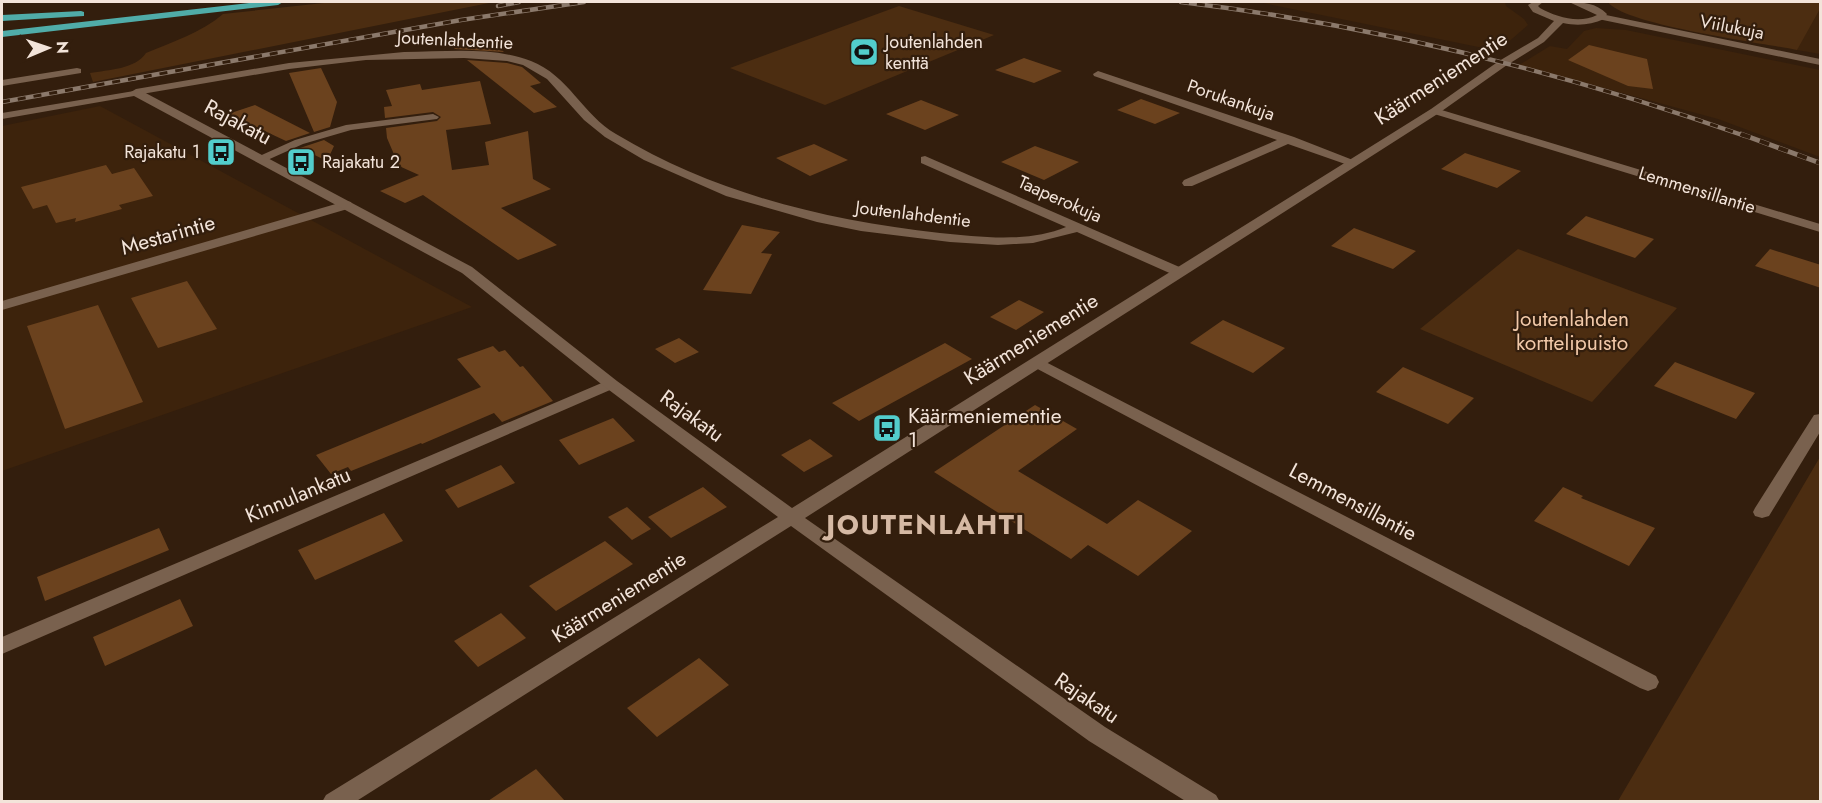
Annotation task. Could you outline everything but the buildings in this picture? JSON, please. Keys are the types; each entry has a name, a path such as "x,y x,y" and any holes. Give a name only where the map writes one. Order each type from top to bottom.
{"highway":[{"path":"2,24 196,2"},
{"path":"2,34 278,2"},
{"path":"2,18 81,14"}],"street":[{"path":"1539,2 1533,5 1536,10 1561,19 1582,21 1601,17 1602,14 1594,8 1577,2"},
{"name":"Viilukuja","path":"1601,17 1821,62"},
{"name":"Käärmeniementie","path":"334,801 792,517 1435,111 1503,63 1542,40 1561,19"},
{"name":"Joutenlahdentie","path":"2,116 244,71 327,60 427,54 511,59 527,63 553,78 606,134 648,158 716,189 787,213 882,232 981,241 1055,236 1078,227"},
{"path":"2,83 77,71"},
{"name":"Porukankuja","path":"1098,74 1352,162"},
{"name":"Rajakatu","path":"136,92 467,270 611,384 792,517 1097,734 1208,801"},
{"name":"Lemmensillantie","path":"1435,111 1821,228"},
{"path":"259,159 299,142 350,127 433,117"},
{"path":"1188,183 1232,162 1290,140"},
{"name":"Taaperokuja","path":"925,160 1179,272"},
{"name":"Mestarintie","path":"2,306 346,204"},
{"name":"Lemmensillantie","path":"1036,362 1648,682"},
{"name":"Kinnulankatu","path":"2,646 611,384"},
{"path":"1762,512 1821,419"}],"shaded area":[{"path":"1258,2 1505,2 1506,6 1524,19 1528,25 1498,51"},
{"path":"1820,9 1820,54 1797,50 1798,47"},
{"path":"1596,28 1626,30 1820,70 1820,157 1718,119 1519,65 1550,46 1567,49 1584,31"},
{"path":"100,106 472,307 2,471 2,126"}],"green space":[{"path":"333,2 494,2 93,82 90,73 129,66 146,53 196,32 223,14"},
{"path":"1608,2 1820,2 1820,9 1797,50 1666,25 1619,10"},
{"name":"Joutenlahden kenttä","path":"899,6 994,35 825,105 730,68"},
{"name":"Joutenlahden korttelipuisto","path":"1518,249 1677,308 1592,402 1420,329"},
{"path":"1820,457 1820,801 1618,801"}],"railway":[{"path":"498,6 519,2"},
{"path":"2,102 461,20 584,2"},
{"path":"1181,2 1325,24 1467,54 1607,91 1745,136"},
{"path":"1741,134 1820,163"}],"place":[{"name":"Joutenlahden kenttä","path":"864,52"},
{"name":"Rajakatu 1","path":"221,152"},
{"name":"Rajakatu 2","path":"301,162"},
{"name":"Käärmeniementie 1","path":"887,428"}],"district":[{"name":"JOUTENLAHTI","path":"926,524"}]}
